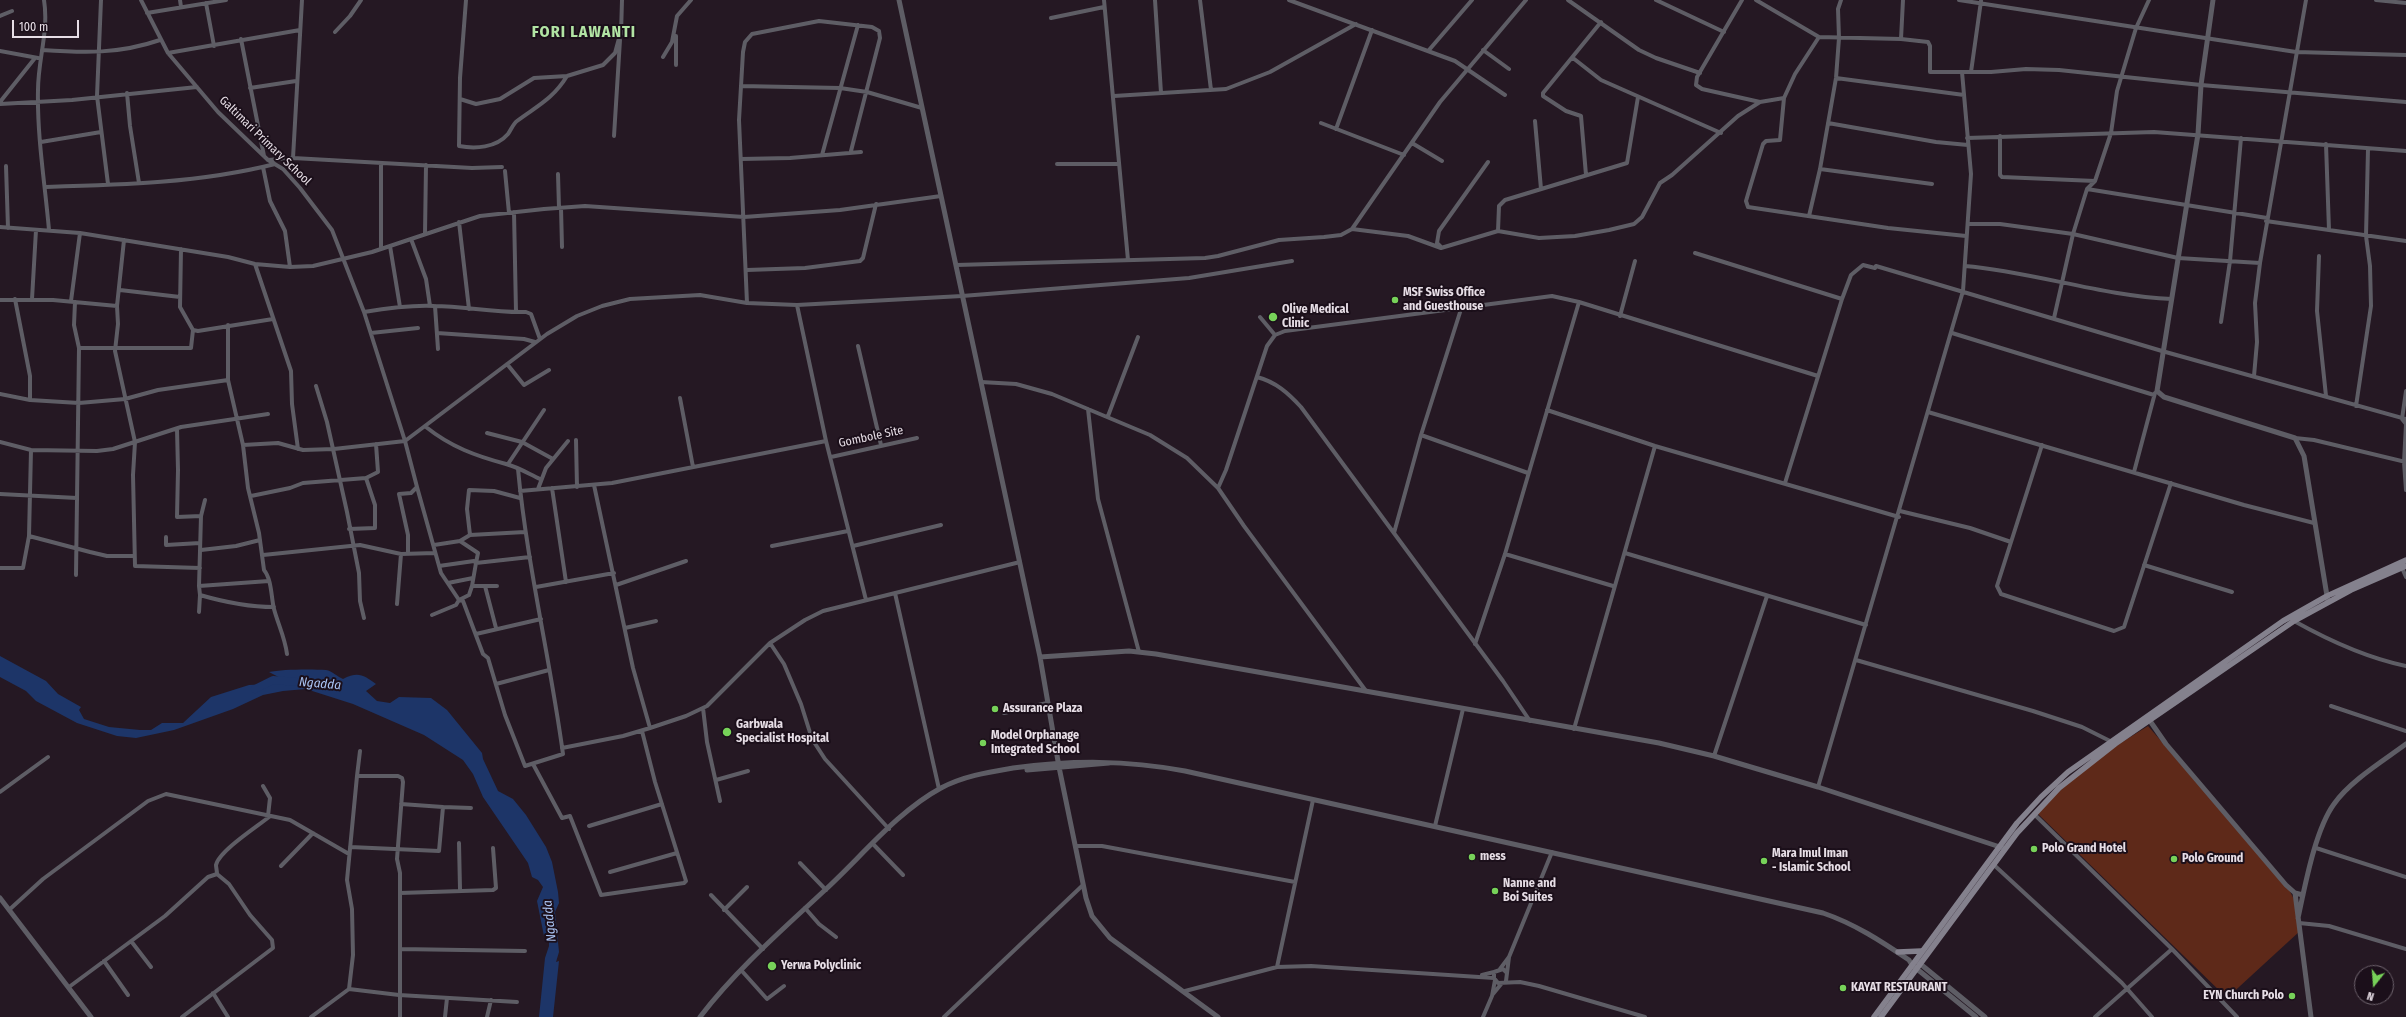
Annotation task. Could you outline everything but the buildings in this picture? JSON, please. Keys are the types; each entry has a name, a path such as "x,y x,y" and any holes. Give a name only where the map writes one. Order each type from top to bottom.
{"main road":[{"path":"1874,1017 1994,864 2002,848 2033,814 2071,778 2148,719 2283,622 2406,560"},
{"path":"1881,1017 1921,951 2041,797 2068,772 2110,741 2148,719 2328,599 2404,567"},
{"path":"1898,952 1921,951"}],"street":[{"path":"0,103 38,58 42,50 47,26 44,0"},
{"path":"101,0 97,96 108,184"},
{"name":"Galtimari Primary School","path":"141,0 160,40 168,53 218,112 268,160 275,164 316,205 332,230 371,333 405,442 439,566 459,600 463,601 476,634"},
{"path":"180,0 181,7"},
{"path":"147,13 226,0"},
{"path":"293,158 296,81 302,0"},
{"path":"335,32 350,16 361,0"},
{"path":"466,0 460,100 459,146 485,147 507,135 516,122 532,112 553,95 567,76"},
{"path":"614,136 622,0"},
{"path":"676,65 676,17 691,0"},
{"path":"899,0 1020,562 1040,657 1058,765 1083,885 1092,916 1103,930 1118,944 1185,991 1218,1017"},
{"path":"1104,0 1128,260"},
{"path":"1155,0 1161,93"},
{"path":"1200,0 1211,90"},
{"path":"1289,0 1297,1 1455,61 1504,95"},
{"path":"1429,50 1472,0"},
{"path":"1352,230 1440,102 1466,69 1526,0"},
{"path":"1568,0 1639,50 1656,58 1700,73"},
{"path":"1656,0 1724,32"},
{"path":"1742,0 1700,73 1696,85 1702,89 1760,102 1784,98"},
{"path":"1756,0 1819,37 1901,39 1928,42 1930,46 1930,72 1971,72 2026,69 2121,75 2201,85 2406,102"},
{"path":"1809,216 1820,169 1836,78 1839,38 1838,9 1841,0"},
{"path":"1901,39 1903,0"},
{"path":"1959,0 1981,1 2136,28 2299,52 2406,55"},
{"path":"2054,318 2073,234 2087,189 2095,181 2111,133 2117,91 2121,75 2136,28 2149,0"},
{"path":"2134,472 2155,393 2172,299 2198,134 2201,85 2213,0"},
{"path":"2254,376 2257,342 2255,303 2260,263 2281,140 2299,52 2306,0"},
{"path":"2376,0 2406,3"},
{"path":"1971,72 1981,1"},
{"path":"206,3 214,46"},
{"path":"1052,18 1104,7"},
{"path":"0,16 12,11"},
{"path":"748,303 739,120 745,42 752,34 819,21 872,27 879,32 880,38 851,152"},
{"path":"1586,175 1581,116 1566,111 1543,96 1543,93 1601,22"},
{"path":"1114,96 1226,89 1270,72 1356,24"},
{"path":"822,155 858,25"},
{"path":"168,53 300,30"},
{"path":"663,57 669,50 675,30"},
{"path":"1336,129 1372,30"},
{"path":"460,100 476,104 500,98 534,78 567,76 603,65 614,54 621,31"},
{"path":"1819,37 1796,74 1784,98 1780,140 1766,141 1763,144 1746,201 1748,207 1888,228 1966,236"},
{"path":"42,50 98,53 142,46 160,40"},
{"path":"241,40 264,156"},
{"path":"1483,50 1509,69"},
{"path":"0,51 38,58"},
{"path":"38,58 40,142 49,230"},
{"path":"1573,58 1601,80 1721,133"},
{"path":"1818,787 1900,511 1963,291 1971,174 1962,72"},
{"path":"1836,78 1964,95"},
{"path":"250,88 296,81"},
{"path":"741,86 840,88 866,92 922,108"},
{"path":"0,103 38,102 197,87"},
{"path":"127,93 129,120 140,183"},
{"path":"1498,231 1499,206 1501,202 1630,161 1630,142 1638,97"},
{"path":"956,265 1218,256 1279,240 1341,235 1352,230 1408,236 1441,248 1498,231 1539,238 1563,235 1576,236 1634,224 1648,209 1660,183 1721,133 1738,116 1760,102"},
{"path":"1535,122 1541,189"},
{"path":"1321,123 1404,155"},
{"path":"1828,123 1929,140 1968,144"},
{"path":"40,142 101,132"},
{"path":"1967,138 2154,132 2281,140 2368,149 2406,151"},
{"path":"2000,136 2000,175 2002,177 2095,181"},
{"path":"2221,322 2230,261 2240,138"},
{"path":"1412,143 1442,161"},
{"path":"2326,144 2329,230"},
{"path":"2356,406 2370,306 2370,266 2366,236 2368,149"},
{"path":"741,159 860,152"},
{"path":"268,160 293,158 503,169 511,213 516,312"},
{"path":"1441,248 1437,243 1439,231 1488,162"},
{"path":"381,163 381,248"},
{"path":"45,187 163,182 243,172 275,164"},
{"path":"1057,164 1119,164"},
{"path":"425,234 426,165"},
{"path":"6,166 8,228"},
{"path":"263,167 270,201 285,231 290,267"},
{"path":"1820,169 1932,184"},
{"path":"558,174 562,247"},
{"path":"2087,189 2233,212 2267,220 2406,241"},
{"path":"0,227 80,233 255,264 290,267 313,266 344,259 390,246 480,216 585,206 744,217 840,210 941,196"},
{"path":"747,270 805,268 860,261 863,258 876,204"},
{"path":"459,222 469,309"},
{"path":"1968,224 2000,224 2073,234 2178,258 2260,263"},
{"path":"32,299 36,230"},
{"path":"76,575 79,348 74,325 73,302 80,233"},
{"path":"411,239 426,279 430,306"},
{"path":"124,240 120,290 117,306 118,324 115,349 135,442 133,475 134,556 136,568 200,568"},
{"path":"390,246 400,307"},
{"path":"79,348 191,348 193,330 180,310 182,250"},
{"path":"1695,252 1842,299"},
{"path":"2319,256 2317,312 2326,396"},
{"path":"243,445 278,443 298,449 334,449 405,442 426,427 464,395 535,342 577,316 602,306 630,300 700,295 748,303 797,305 962,296 1189,278 1292,261"},
{"path":"1620,316 1636,261"},
{"path":"255,264 291,371 292,404 298,449"},
{"path":"1784,483 1842,299 1851,275 1863,265 1875,268 1876,266 2054,318 2162,352 2254,376 2404,419"},
{"path":"1965,266 2003,269 2061,283 2154,298 2172,299"},
{"path":"120,290 180,297"},
{"path":"1218,488 1226,470 1267,346 1276,335 1285,331 1462,306 1552,296 1579,302 1620,316 1818,376"},
{"path":"15,299 30,376 30,400"},
{"path":"0,300 32,299 117,306"},
{"path":"1475,644 1505,554 1579,302"},
{"path":"797,305 826,441 866,600"},
{"path":"364,312 400,307 436,306 531,314 540,339"},
{"path":"436,306 438,349"},
{"path":"1394,533 1421,435 1462,306"},
{"path":"1260,317 1276,335"},
{"path":"193,330 198,331 273,319"},
{"path":"228,325 228,380 232,401 238,418 248,488 260,540 264,570 269,581 274,607 286,641 287,654"},
{"path":"371,333 418,328"},
{"path":"437,332 524,339 535,342"},
{"path":"1952,333 2155,393 2295,438 2314,440 2405,462"},
{"path":"1108,416 1138,337"},
{"path":"858,346 881,445"},
{"path":"507,364 524,385 549,370"},
{"path":"1257,377 1268,380 1285,390 1300,407 1394,533 1530,721"},
{"path":"0,394 30,400 79,403 125,399 158,390 228,380"},
{"path":"981,382 1016,384 1052,394 1108,416 1150,435 1187,458 1218,488 1244,526 1366,691"},
{"path":"316,386 334,449 359,573 360,601 364,618"},
{"path":"2406,391 2404,419 2406,424 2406,490"},
{"path":"680,398 693,467"},
{"path":"1088,409 1098,499 1139,652"},
{"path":"508,464 544,410"},
{"path":"1547,410 1655,446 1898,517"},
{"path":"1928,412 2244,505 2314,523"},
{"path":"0,442 31,450 77,452 113,449 177,428 268,414"},
{"path":"426,427 441,439 466,452 508,464 540,479"},
{"path":"177,428 177,516 200,516"},
{"path":"487,433 522,442 553,459"},
{"path":"1421,435 1528,473"},
{"name":"Gombole Site","path":"831,457 917,438"},
{"path":"2295,438 2304,456 2314,523 2328,599"},
{"path":"576,440 577,487"},
{"path":"538,489 540,479 553,459 568,441"},
{"path":"520,491 594,485 826,441"},
{"path":"251,496 290,488 303,483 366,478 378,472 376,444"},
{"path":"2042,445 1997,586 2001,594 2114,631 2124,627 2170,483"},
{"path":"1574,729 1613,586 1625,553 1655,446"},
{"path":"0,568 23,568 29,536 31,450"},
{"path":"518,469 520,498 525,532 536,586 540,619 563,754 525,766 523,764 489,661 486,655 483,654 476,634 496,628 540,619"},
{"path":"350,529 375,528 375,505 366,478"},
{"path":"594,485 625,628 650,728"},
{"path":"408,554 408,535 399,494 411,493 417,487"},
{"path":"552,488 566,582"},
{"path":"470,535 467,509 469,490 494,491 520,498"},
{"path":"0,494 31,494 77,498"},
{"path":"199,612 201,550 200,516 205,500"},
{"path":"1900,511 1970,528 2011,542"},
{"path":"852,546 941,525"},
{"path":"772,546 848,531"},
{"path":"434,545 460,541 470,535 525,532"},
{"path":"29,536 107,556 134,556"},
{"path":"166,537 166,545 200,543"},
{"path":"201,550 236,546 260,540"},
{"path":"432,614 456,605 459,600 469,595 478,553 460,541"},
{"path":"263,556 353,546 370,546 401,554 435,554"},
{"path":"1625,553 1866,625"},
{"path":"397,604 401,554"},
{"path":"1505,554 1613,586"},
{"path":"439,566 474,561 476,563 530,557"},
{"path":"616,585 686,561"},
{"path":"562,748 650,728 703,708 770,643 817,614 895,592 1020,562"},
{"path":"2144,565 2232,592"},
{"path":"2404,567 2406,577"},
{"path":"536,586 614,573"},
{"path":"448,583 473,578"},
{"path":"199,586 269,581"},
{"path":"472,586 497,586"},
{"path":"485,586 496,628"},
{"path":"895,592 939,789"},
{"path":"200,595 234,604 274,607"},
{"path":"1714,756 1767,596"},
{"path":"625,628 656,621"},
{"path":"2294,621 2315,633 2363,653 2406,666"},
{"path":"770,643 784,664 801,704 812,739 825,759 890,829"},
{"path":"1040,657 1139,652 1659,743 1714,756 1818,787 2002,848"},
{"path":"1856,660 2033,710 2082,727 2110,741"},
{"path":"496,684 549,670"},
{"path":"1004,713 1048,703"},
{"path":"2331,706 2406,731"},
{"path":"703,708 707,742 720,802"},
{"path":"1435,826 1463,709"},
{"path":"2148,719 2265,861 2295,893 2303,895"},
{"path":"533,764 562,818 570,816 601,895 684,883 686,881 662,804 642,730"},
{"path":"2298,918 2316,848 2326,820 2340,797 2406,744"},
{"path":"349,989 353,955 352,909 346,880 360,751"},
{"path":"0,792 48,757"},
{"path":"700,1017 741,970 805,908 915,806 939,789 958,781 988,772 1100,761 1158,766 1435,826 1823,913 1868,932 1915,963 1985,1017"},
{"path":"716,780 748,771"},
{"path":"357,776 393,776 402,778 398,850 400,893 400,1017"},
{"path":"182,1017 273,948 272,940 250,915 229,884 217,874 216,864 219,859 269,816 270,798 263,786"},
{"path":"9,910 43,879 148,801 166,794 290,820 349,854"},
{"path":"1277,968 1313,800"},
{"path":"401,804 471,808"},
{"path":"589,826 662,804"},
{"path":"350,847 439,851 443,807"},
{"path":"2033,814 2172,949 2237,1017"},
{"path":"281,866 312,833"},
{"path":"459,843 460,889"},
{"path":"874,844 903,875"},
{"path":"1075,846 1102,846 1295,882"},
{"path":"400,893 496,888 493,848"},
{"path":"2316,848 2406,877"},
{"path":"1480,976 1500,969 1509,957 1552,852"},
{"path":"610,872 677,853"},
{"path":"800,863 826,890"},
{"path":"1994,864 2127,988 2152,1017"},
{"path":"69,987 165,916 208,878 217,874"},
{"path":"944,1017 1083,885"},
{"path":"724,910 747,887"},
{"path":"2295,893 2311,1017"},
{"path":"711,896 763,949"},
{"path":"0,898 91,1017"},
{"path":"805,908 819,924 836,937"},
{"path":"2298,924 2329,926 2406,949"},
{"path":"130,942 151,966"},
{"path":"400,949 525,951"},
{"path":"2095,1017 2172,949"},
{"path":"1492,996 1504,982 1507,974 1509,957"},
{"path":"104,961 128,995"},
{"path":"1915,963 1976,1017"},
{"path":"1185,991 1277,968 1311,966 1480,976 1504,982 1520,982 1645,1017"},
{"path":"1500,969 1520,982"},
{"path":"741,970 767,999 784,986"},
{"path":"1483,1017 1492,996 1494,972"},
{"path":"312,1017 349,989 399,996 517,1002"},
{"path":"213,993 228,1017"},
{"path":"445,1017 447,998"},
{"path":"487,1017 491,1000"}],"shaded area":[{"name":"Polo Ground","path":"2148,726 2287,886 2297,905 2300,931 2227,998 2036,812 2098,757"}],"water":[{"path":"0,656 46,681 58,694 81,707 79,710 84,719 109,727 151,730 162,723 183,723 211,697 249,685 290,683 269,672 281,670 326,670 343,679 353,675 361,675 376,684 366,691 377,701 390,703 399,697 431,698 447,710 482,753 483,759 498,791 513,799 526,815 546,847 552,862 559,903 555,912 559,952 556,962 559,961 553,1017 539,1017 545,958 549,946 549,938 546,933 544,936 537,901 543,887 538,880 532,877 528,863 483,797 473,774 463,760 424,735 353,704 306,689 263,695 233,709 174,730 136,738 117,736 77,723 36,701 26,691 0,677"}],"waterway":[{"name":"Ngadda","path":"255,689 273,680 297,682"}],"place":[{"name":"MSF Swiss Office and Guesthouse","path":"1395,300"},
{"name":"Olive Medical Clinic","path":"1273,317"},
{"name":"Assurance Plaza","path":"995,709"},
{"name":"Garbwala Specialist Hospital","path":"727,732"},
{"name":"Model Orphanage Integrated School","path":"983,743"},
{"name":"Polo Grand Hotel","path":"2034,849"},
{"name":"mess","path":"1472,857"},
{"name":"Polo Ground","path":"2174,859"},
{"name":"Mara Imul Iman - Islamic School","path":"1764,861"},
{"name":"Nanne and Boi Suites","path":"1495,891"},
{"name":"Yerwa Polyclinic","path":"772,966"},
{"name":"KAYAT RESTAURANT","path":"1843,988"},
{"name":"EYN Church Polo","path":"2292,996"}],"district":[{"name":"FORI LAWANTI","path":"584,33"}]}
